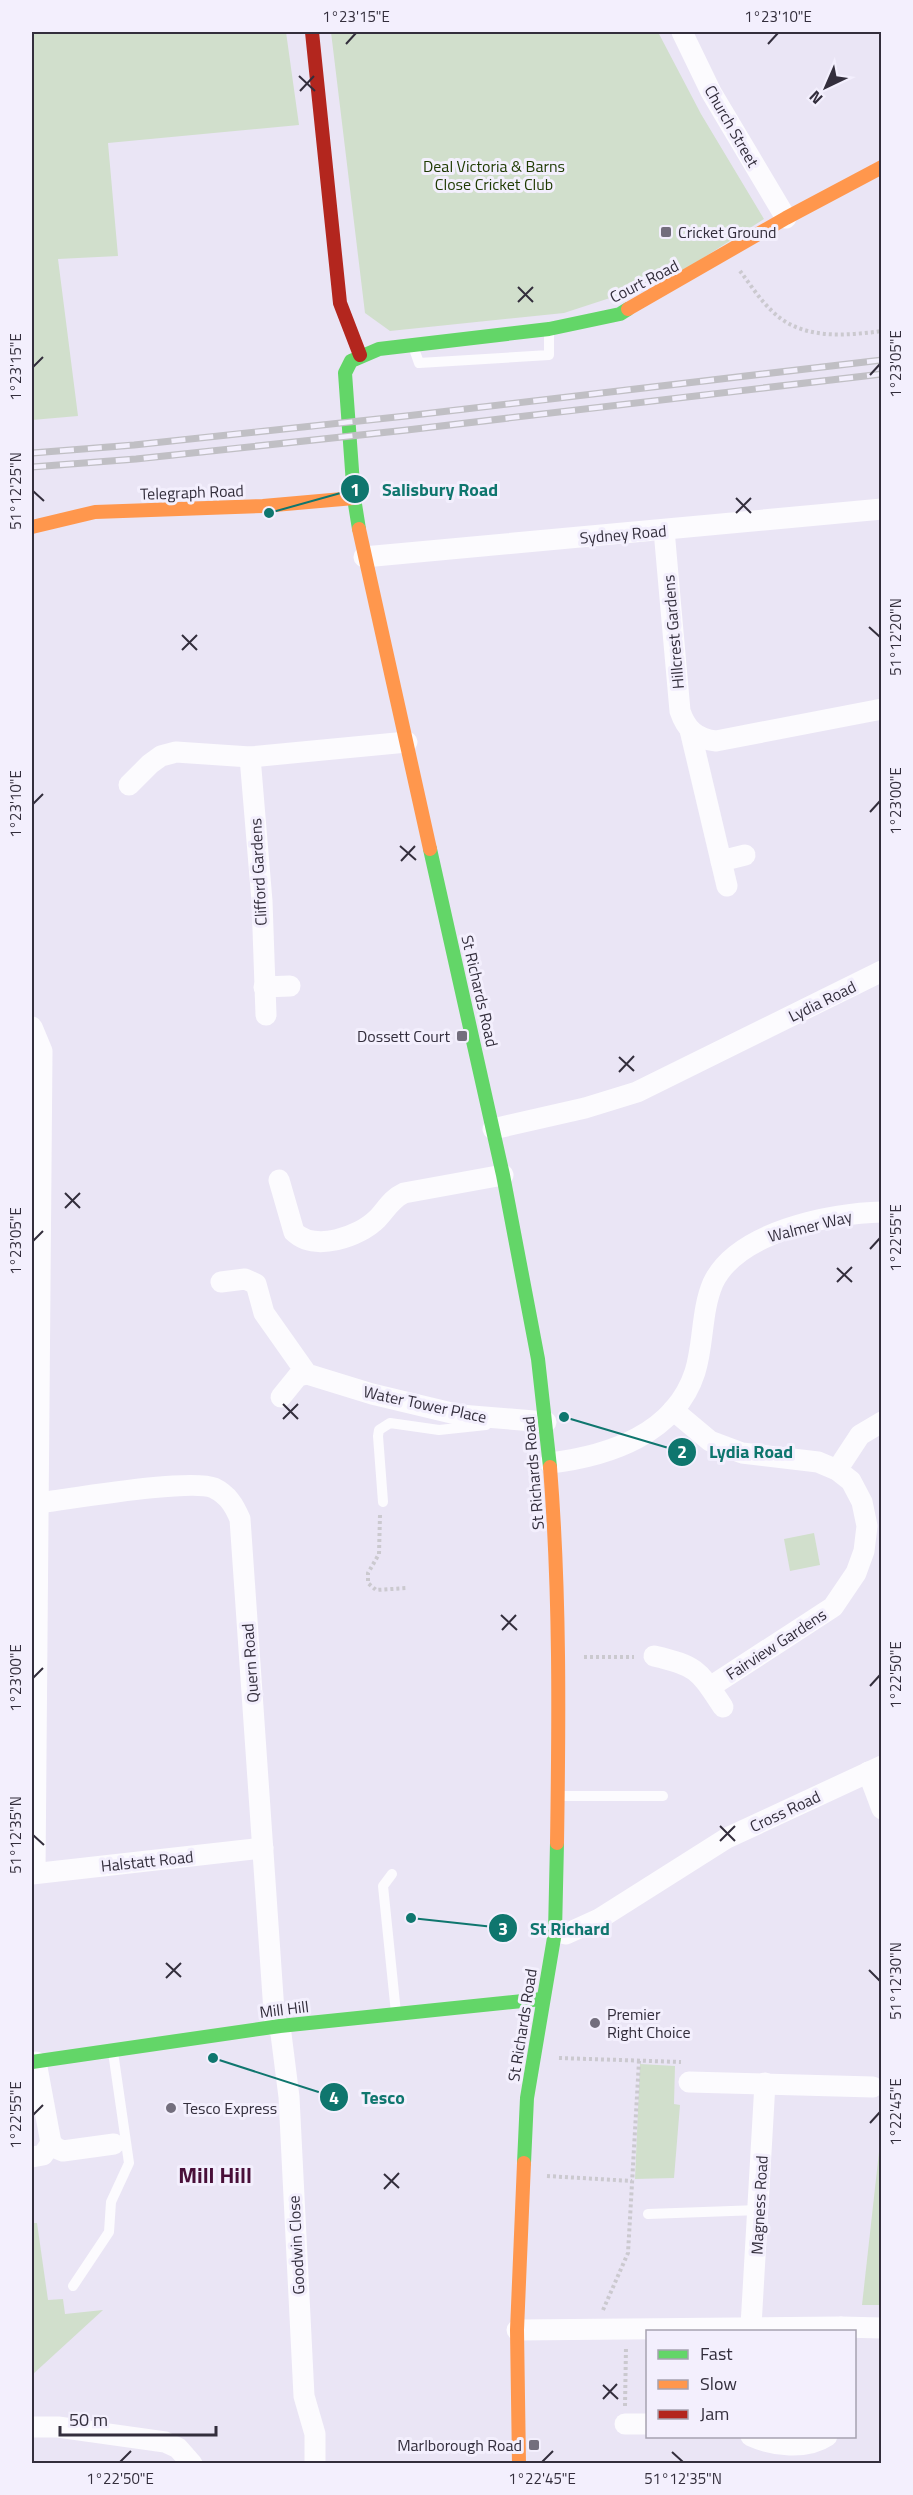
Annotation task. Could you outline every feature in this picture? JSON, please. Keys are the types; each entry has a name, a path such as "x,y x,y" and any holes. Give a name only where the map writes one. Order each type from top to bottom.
{"street":[{"path":"312,32 340,303 360,355"},
{"name":"Church Street","path":"682,32 711,92 786,218"},
{"name":"Court Road","path":"360,355 379,349 412,344 549,329 620,314 786,218 882,167"},
{"name":"St Richards Road","path":"360,355 351,361 345,374 354,498 364,557 494,1129 524,1280 546,1422 558,1565 560,1656 555,1923 532,2058 522,2175 517,2330 519,2463"},
{"name":"Telegraph Road","path":"32,527 94,512 264,506 354,498"},
{"name":"Sydney Road","path":"364,557 882,509"},
{"name":"Hillcrest Gardens","path":"664,530 680,711 690,730 727,886"},
{"path":"690,730 702,740 716,741 882,710"},
{"path":"129,785 161,756 176,752 250,757 407,742"},
{"name":"Clifford Gardens","path":"250,757 261,901 266,1015"},
{"path":"721,861 745,855"},
{"name":"Lydia Road","path":"494,1129 585,1108 637,1092 882,971"},
{"path":"264,987 290,986"},
{"path":"32,1027 42,1051 33,1874"},
{"path":"279,1180 294,1232 300,1238 314,1242 353,1235 363,1230 394,1198 404,1193 503,1175"},
{"name":"Walmer Way","path":"550,1463 583,1459 617,1449 652,1429 674,1410 691,1381 700,1345 704,1311 714,1282 728,1260 752,1242 779,1231 862,1213 882,1212"},
{"path":"221,1282 245,1279 256,1284 264,1313 308,1374 298,1376 281,1397"},
{"name":"Water Tower Place","path":"308,1374 372,1394 460,1415 546,1422"},
{"path":"674,1410 710,1441 742,1453 818,1462 837,1470 860,1435 882,1422"},
{"name":"Fairview Gardens","path":"710,1688 833,1607 846,1591 864,1551 867,1526 862,1502 851,1481 837,1470"},
{"name":"Quern Road","path":"38,1503 196,1484 212,1488 225,1495 235,1506 240,1519 278,2026"},
{"name":"Fairview Gardens","path":"654,1656 679,1662 699,1672 723,1707"},
{"path":"875,1769 882,1809"},
{"name":"Cross Road","path":"555,1923 566,1934 599,1919 728,1838 875,1769"},
{"name":"Halstatt Road","path":"33,1874 263,1848"},
{"name":"Mill Hill","path":"34,2062 278,2026 542,1999"},
{"name":"Goodwin Close","path":"278,2026 290,2097 303,2396 315,2434 315,2463"},
{"path":"34,2062 51,2143 63,2151 114,2144"},
{"path":"689,2072 765,2083 873,2087"},
{"name":"Magness Road","path":"752,2326 765,2083"},
{"path":"32,2157 44,2155 51,2143"},
{"path":"517,2330 752,2326 882,2328"},
{"path":"625,2424 646,2424"},
{"path":"32,2427 58,2427 165,2442 178,2448 192,2463"},
{"path":"756,2438 769,2444 818,2443 824,2438"}],"lane":[{"path":"412,344 419,363 549,355 549,329"},
{"path":"383,1502 378,1436 379,1430 384,1425 390,1423 439,1430 516,1421"},
{"path":"557,1796 663,1796"},
{"path":"392,1874 383,1886 396,2014"},
{"path":"73,2286 109,2232 111,2202 129,2163 113,2052"},
{"path":"648,2214 759,2210"}],"path":[{"path":"728,253 771,310 784,322 807,331 827,335 882,331"},
{"path":"383,1502 378,1523 379,1554 368,1574 368,1583 376,1590 407,1588"},
{"path":"560,1656 654,1656"},
{"path":"532,2058 639,2061 689,2072"},
{"path":"596,2329 628,2253 639,2061"},
{"path":"522,2175 633,2181"},
{"path":"625,2424 626,2328"}],"green space":[{"path":"32,32 286,32 299,125 108,143 118,256 58,259 78,416 32,420"},
{"name":"Deal Victoria & Barns Close Cricket Club","path":"331,32 658,32 701,114 764,219 689,267 613,297 564,313 390,331 365,313"},
{"path":"814,1533 820,1565 790,1571 784,1539"},
{"path":"640,2064 675,2066 674,2104 680,2105 674,2178 635,2179"},
{"path":"881,2134 881,2305 862,2305"},
{"path":"32,2223 37,2223 48,2300 63,2299 65,2314 103,2310 32,2375"}],"railway":[{"path":"32,453 134,445 406,416 882,360"},
{"path":"32,467 136,459 407,430 882,374"}],"traffic: fast":[{"path":"359,529 354,498 345,373 351,361 379,349 549,329 620,314 628,309"},
{"path":"430,849 503,1175 538,1359 550,1467"},
{"path":"524,2163 527,2098 555,1932 557,1843"},
{"path":"32,2062 280,2026 542,1999"}],"traffic: slow":[{"path":"628,309 786,218 882,167"},
{"path":"32,527 95,512 263,506 354,498"},
{"path":"359,529 430,849"},
{"path":"550,1467 557,1608 557,1843"},
{"path":"519,2464 517,2330 524,2163"}],"traffic: jam":[{"path":"312,32 340,303 360,355"}],"place":[{"name":"Cricket Ground","path":"666,232"},
{"name":"Salisbury Road","path":"269,513"},
{"name":"Dossett Court","path":"462,1036"},
{"name":"Lydia Road","path":"564,1417"},
{"name":"St Richard","path":"411,1918"},
{"name":"Premier Right Choice","path":"595,2023"},
{"name":"Tesco","path":"213,2058"},
{"name":"Tesco Express","path":"171,2108"},
{"name":"Marlborough Road","path":"534,2445"}],"district":[{"name":"Mill Hill","path":"215,2175"}]}
